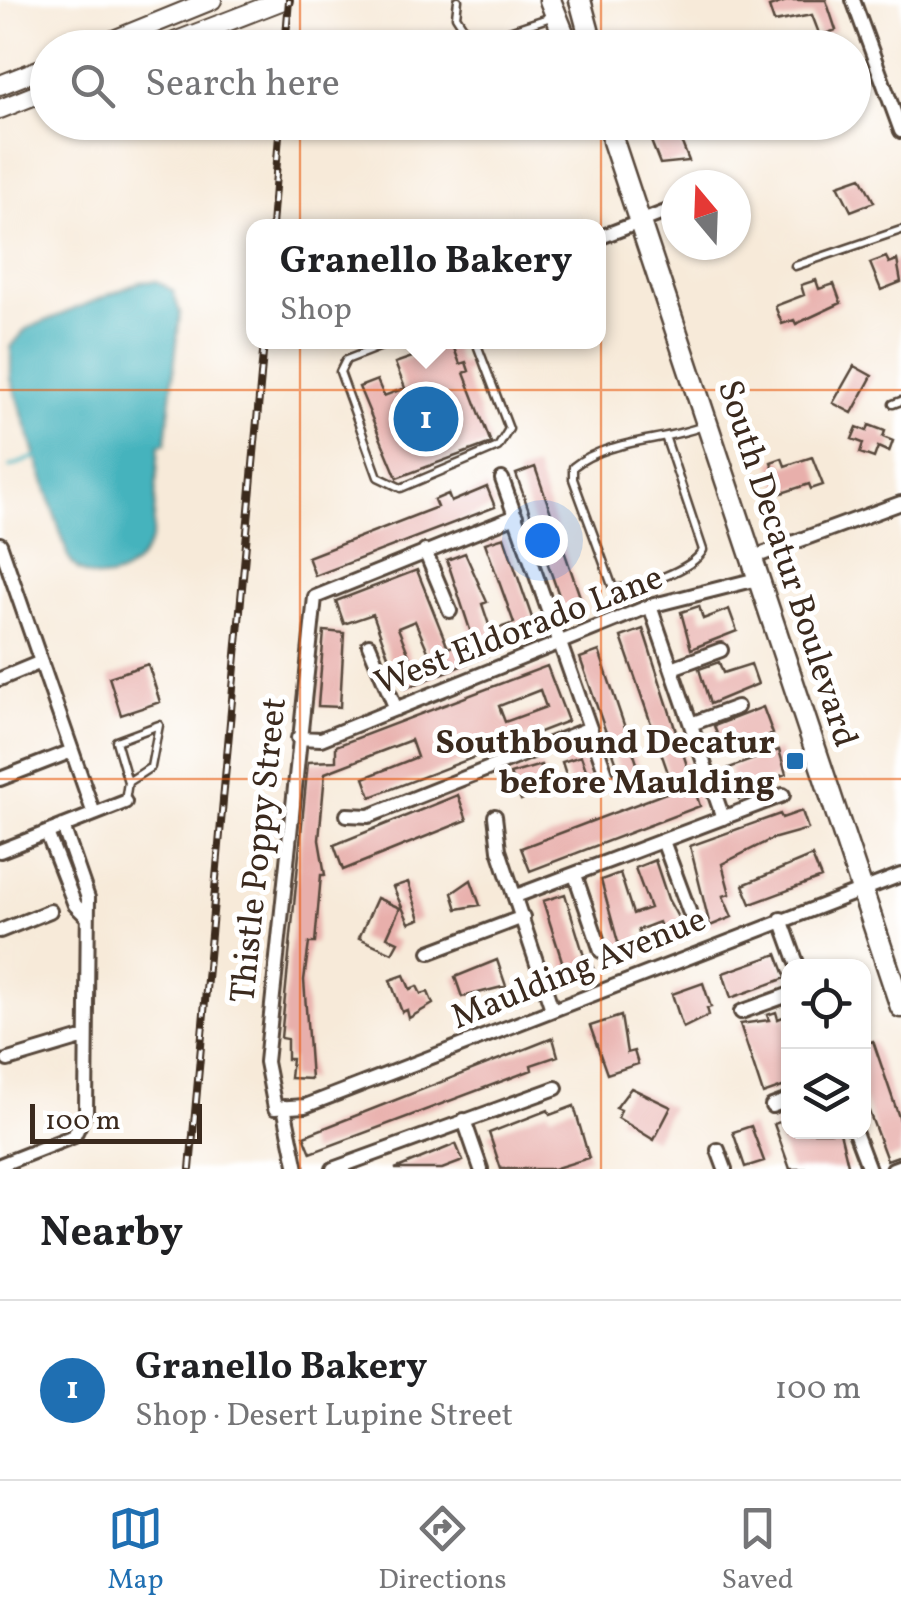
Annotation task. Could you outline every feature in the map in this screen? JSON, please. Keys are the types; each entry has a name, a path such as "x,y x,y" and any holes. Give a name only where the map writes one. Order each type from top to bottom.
{"main road":[{"path":"138,30 212,0"},
{"path":"206,30 283,0"},
{"path":"580,0 588,30"},
{"path":"0,85 30,73"},
{"path":"0,109 30,97"},
{"name":"South Decatur Boulevard","path":"615,140 901,1007"}],"street":[{"path":"853,0 864,30"},
{"path":"871,48 901,129"},
{"path":"606,235 661,213"},
{"path":"502,480 609,782"},
{"path":"754,557 901,503"},
{"path":"450,611 425,551 516,516"},
{"path":"0,544 94,814"},
{"name":"Thistle Poppy Street","path":"297,1169 266,1062 315,597 425,551"},
{"name":"West Eldorado Lane","path":"298,738 321,739 650,606 761,578"},
{"path":"650,606 723,818"},
{"path":"369,645 396,709"},
{"path":"672,668 722,650"},
{"path":"0,678 42,662"},
{"path":"691,724 737,707"},
{"path":"347,815 368,816 590,728"},
{"path":"0,779 72,750"},
{"path":"516,896 783,795"},
{"path":"0,851 125,802"},
{"path":"495,816 499,850 552,1009"},
{"path":"0,1165 80,1130 88,1078 84,1037 91,938 86,916 88,898 62,826"},
{"path":"47,832 74,905 86,916"},
{"path":"663,841 689,911"},
{"path":"575,875 601,951"},
{"name":"Maulding Avenue","path":"280,1108 305,1106 901,875"},
{"path":"0,931 50,911"},
{"path":"430,952 523,917"},
{"path":"781,919 795,959"},
{"path":"741,1012 781,998"},
{"path":"8,1060 84,1037"},
{"path":"334,1169 556,1088"},
{"path":"772,1106 781,1103"},
{"path":"464,1120 481,1169"},
{"path":"858,1139 868,1169"},
{"path":"718,1150 725,1169"},
{"path":"893,1169 901,1166"}],"lane":[{"path":"458,0 456,16 465,30"},
{"path":"505,30 552,8"},
{"path":"795,266 901,230"},
{"path":"374,349 346,360 340,372 378,477 389,486 401,488 498,447 506,439 508,429 479,349"},
{"path":"666,439 702,553 693,562 630,587 613,588 572,479 574,467 632,441 666,439 709,424"},
{"path":"125,802 128,782 116,741 159,725 151,767 128,782"},
{"path":"66,882 80,876"}],"water":[{"path":"157,281 173,291 180,313 166,443 159,445 153,533 140,559 129,568 105,578 92,576 69,559 11,379 11,347 26,329 140,282"}],"building":[{"path":"789,0 826,0 836,30 818,30 812,15 774,22 769,7"},
{"path":"681,140 689,161 660,164 651,141"},
{"path":"861,177 874,202 851,211 838,185"},
{"path":"886,257 889,263 897,260 901,282 881,290 870,263"},
{"path":"816,280 819,289 834,284 841,303 796,324 794,320 782,324 775,306 804,295 801,285"},
{"path":"435,349 454,349 460,364 466,362 469,371 464,373 491,443 397,478 359,387 377,380 384,396 405,388 395,363"},
{"path":"854,366 872,376 852,413 833,403"},
{"path":"869,425 885,431 883,437 893,441 889,452 878,447 874,458 860,453 863,443 852,439 857,427 867,431"},
{"path":"812,457 823,485 811,489 809,484 782,493 771,462 782,458 785,466"},
{"path":"535,467 585,611 567,618 516,474"},
{"path":"487,487 495,507 315,576 308,557 437,507 434,500 448,494 451,502"},
{"path":"504,537 538,635 406,688 399,669 394,672 373,614 344,624 336,601 417,570 448,648 473,639 447,560 465,553 487,602 482,604 491,631 514,623 485,543","holes":["415,621 430,656 412,663 398,628"]},
{"path":"699,606 703,619 729,609 737,631 691,649 681,612"},
{"path":"643,629 700,806 530,871 521,848 674,790 621,637"},
{"path":"324,631 344,633 340,707 318,706"},
{"path":"599,651 642,778 624,784 580,658"},
{"path":"719,662 723,673 751,664 758,684 710,704 699,669"},
{"path":"148,664 160,702 121,715 109,677"},
{"path":"547,666 568,721 371,797 364,778 417,757 411,740 325,773 319,840 325,875 321,875 315,943 309,943 304,980 311,1079 290,1078 292,1059 287,1059 287,1039 281,1038 308,762 336,761 336,746","holes":["540,690 546,707 505,722 499,706"]},
{"path":"763,707 773,734 724,752 714,726"},
{"path":"779,750 786,774 758,784 760,793 739,799 729,768"},
{"path":"581,756 593,789 573,796 562,762"},
{"path":"541,765 550,786 521,800 510,774"},
{"path":"458,795 467,820 343,870 334,845"},
{"path":"802,811 808,829 772,839 722,864 730,894 723,896 732,917 710,926 690,846 780,814 782,818"},
{"path":"812,856 821,878 751,904 743,885"},
{"path":"655,860 668,899 687,934 667,942 659,922 638,930 644,950 622,957 601,880 620,873 633,914 650,908 635,868"},
{"path":"471,880 480,905 457,909 452,893"},
{"path":"408,882 420,919 409,923 393,887"},
{"path":"565,894 584,956 588,955 594,970 568,980 543,901"},
{"path":"377,898 400,908 387,937 398,942 392,953 359,938"},
{"path":"777,954 781,965 781,980 731,998 723,973"},
{"path":"497,960 506,986 462,997 455,977"},
{"path":"404,975 410,989 417,986 421,994 428,992 433,1004 409,1018 407,1010 402,1012 390,980"},
{"path":"703,983 711,1007 707,1008 709,1015 683,1028 672,994"},
{"path":"776,1012 778,1019 781,1018 781,1088 763,1094 740,1024 769,1020 767,1015"},
{"path":"621,1016 627,1053 634,1051 638,1064 607,1074 590,1026"},
{"path":"553,1038 558,1056 531,1065 532,1070 311,1153 304,1136"},
{"path":"871,1042 901,1123 901,1155 887,1160 871,1117"},
{"path":"631,1088 671,1107 654,1140 618,1118 621,1110 616,1108"},
{"path":"574,1106 589,1158 553,1169 501,1169 489,1133 548,1110 550,1115"},
{"path":"781,1122 781,1139 842,1139 849,1169 790,1169 774,1124"},
{"path":"751,1126 764,1161 745,1167 733,1132"},
{"path":"456,1144 463,1161 442,1169 395,1169"}],"waterway":[{"path":"10,467 38,456"}],"railway":[{"path":"286,30 289,0"},
{"path":"273,219 279,140"},
{"path":"190,1169 263,349"}],"place":[{"name":"Granello Bakery","path":"426,419"},
{"name":"Southbound Decatur before Maulding","path":"795,761"}]}
